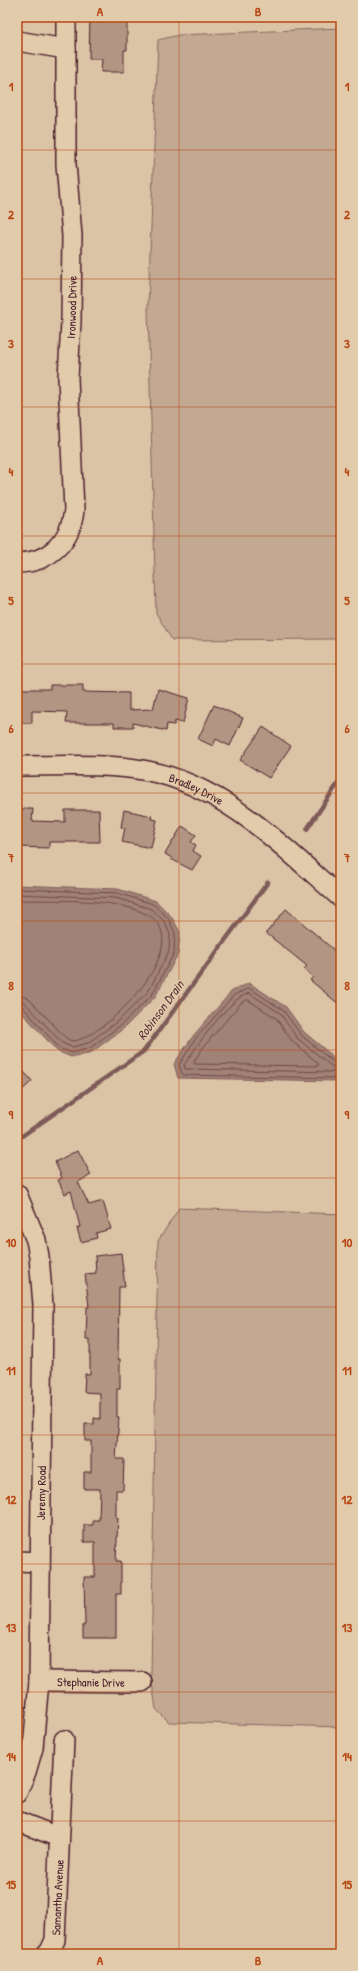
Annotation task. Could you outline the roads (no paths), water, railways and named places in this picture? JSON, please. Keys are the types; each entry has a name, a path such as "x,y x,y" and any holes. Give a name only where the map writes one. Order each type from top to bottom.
{"street":[{"name":"Ironwood Drive","path":"17,563 32,562 52,553 66,538 73,520 74,510 68,378 71,322 72,236 66,164 66,17"},
{"path":"17,41 66,49"},
{"name":"Bradley Drive","path":"17,766 124,768 165,775 192,786 228,804 246,817 341,898"},
{"name":"Jeremy Road","path":"17,1194 36,1240 39,1256 43,1305 39,1681 33,1748 26,1772 17,1793"},
{"path":"17,1561 40,1562"},
{"name":"Stephanie Drive","path":"39,1681 142,1682"},
{"name":"Samantha Avenue","path":"47,1954 55,1940 58,1837 64,1740"},
{"path":"17,1821 58,1837"}],"water":[{"path":"17,885 118,889 156,901 171,916 180,932 178,954 155,997 124,1028 92,1052 71,1057 57,1051 17,1007"},
{"path":"249,983 286,1007 304,1032 341,1063 341,1081 178,1078 174,1064 193,1036 232,991"}],"waterway":[{"name":"Robinson Drain","path":"307,829 341,779"},
{"name":"Robinson Drain","path":"22,1136 144,1051 268,882"}]}
